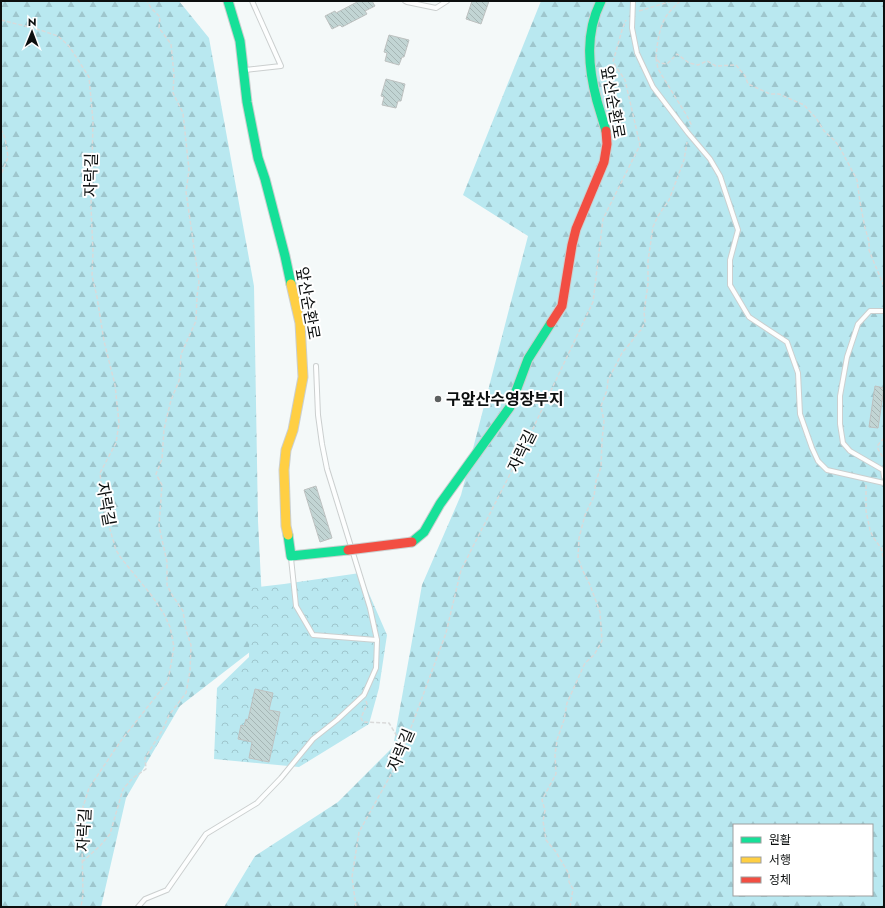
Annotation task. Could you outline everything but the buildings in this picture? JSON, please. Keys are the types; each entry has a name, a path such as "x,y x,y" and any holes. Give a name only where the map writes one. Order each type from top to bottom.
{"street":[{"name":"앞산순환로","path":"228,1 240,41 247,102 258,158 285,256 300,323 303,377 293,430 286,450 284,470 286,526 291,556 412,542 424,532 440,504 510,407 528,359 562,306 572,244 579,218 604,162 607,139 596,95 592,72 590,42 592,24 601,1"}],"lane":[{"path":"243,70 281,66 252,1"},
{"path":"405,1 436,8 446,1"},
{"path":"633,1 632,28 637,53 653,87 710,160 720,176 738,230 730,260 730,285 748,317 787,342 798,373 800,414 818,461 827,470 884,483"},
{"path":"884,311 870,311 858,324 847,357 840,396 840,424 843,443 850,451 883,470 884,477"},
{"path":"138,907 145,899 166,890 206,834 257,803 281,778 313,739 337,720 364,695 376,668 377,640 370,608 327,469 322,444 318,415 316,366"},
{"path":"291,556 296,606 313,634 377,640"}],"path":[{"path":"82,862 100,846 110,834 123,790 133,778 146,769 145,758 163,729 169,716 186,693 190,671 191,646 182,611 167,585 167,562 159,526 162,485 156,474 162,460 164,429 171,400 179,380 181,354 196,320 199,282 186,192 189,170 183,113 173,93 174,75 171,44 159,28 160,17 151,8 147,1"},
{"path":"632,13 672,1"},
{"path":"570,907 572,889 569,882 569,874 556,852 546,840 543,821 545,810 542,800 556,774 555,755 564,720 566,703 585,663 594,655 602,641 600,612 590,584 578,558 579,538 585,515 594,496 596,481 601,467 604,421 601,406 607,390 608,380 622,353 641,330 645,322 644,312 648,284 648,262 653,226 669,200 684,160 688,133 691,124 658,69 656,58 657,43 663,22 667,14 680,1"},
{"name":"자락길","path":"356,907 352,877 359,832 399,760 446,633 461,570 528,439 593,302 603,220 640,145 625,80 613,62 624,25 628,15 632,13"},
{"name":"자락길","path":"1,20 58,36 69,46 89,77 93,121 91,207 93,252 92,276 115,385 119,423 116,443 100,473 104,509 116,550 164,614 170,627 174,648 168,680 120,742 89,788 83,807 83,894 81,907"},
{"path":"656,58 660,63 667,64 678,54 689,63 698,65 707,61 716,66 736,65 745,76 748,84 770,94 779,94 804,105 816,118 824,131 839,146 857,180 865,228 869,241 869,250 884,286"},
{"path":"1,128 5,138 8,157 1,175"},
{"path":"884,438 878,444 878,449 884,457"},
{"path":"866,478 866,510 870,530 881,548 884,561"},
{"path":"364,695 367,704 361,718 363,722 389,723 400,741 399,760"}],"green space":[{"path":"1,1 179,1 209,38 254,286 258,521 264,641 180,706 126,798 101,907 1,907"},
{"path":"541,1 884,1 884,907 224,907 255,856 338,802 393,747 422,585 461,495 528,236 463,195"},
{"path":"360,573 387,635 379,688 369,724 299,767 214,759 217,688 249,657 250,588"}],"traffic: fast":[{"path":"228,1 240,41 247,102 258,158 265,179 291,284"},
{"path":"601,1 592,25 590,38 590,63 597,101 606,131"},
{"path":"412,542 424,532 440,504 510,407 528,359 551,323"},
{"path":"288,535 291,556 348,550"}],"traffic: slow":[{"path":"288,535 286,526 284,470 286,450 293,430 303,377 300,323 291,284"}],"traffic: jam":[{"path":"551,323 562,306 576,229 604,162 607,144 606,131"},
{"path":"348,550 412,542"}],"place":[{"name":"구앞산수영장부지","path":"438,399"}]}
